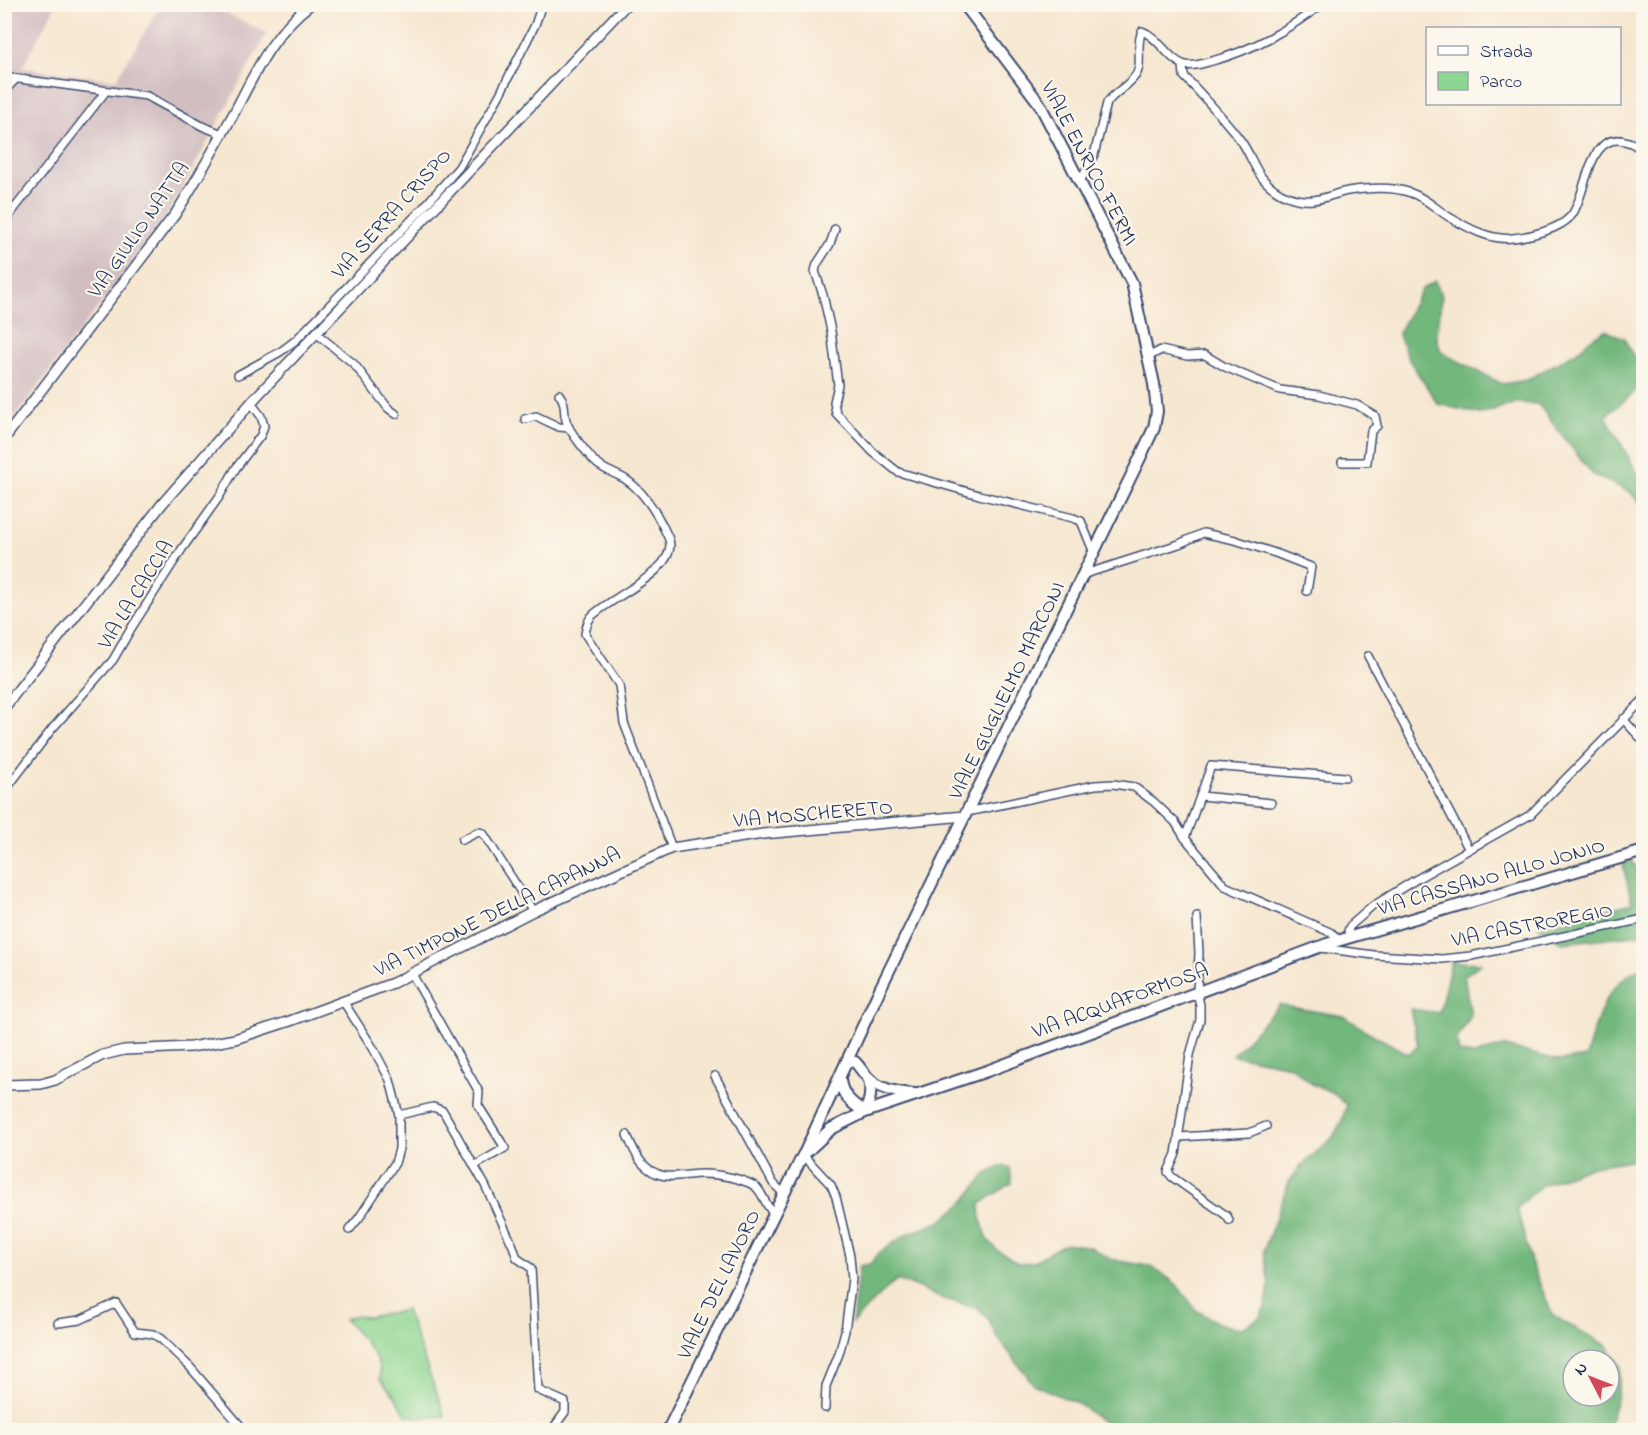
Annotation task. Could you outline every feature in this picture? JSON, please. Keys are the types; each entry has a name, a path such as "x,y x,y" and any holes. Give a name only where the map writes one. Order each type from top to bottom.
{"main road":[{"name":"VIALE ENRICO FERMI","path":"964,4 1039,103 1132,283 1148,357"},
{"name":"VIALE GUGLIELMO MARCONI","path":"840,1078 852,1063 861,1033 880,989 1085,574 1154,428 1156,402 1148,357"},
{"name":"VIA CASSANO ALLO JONIO","path":"1344,939 1644,851"},
{"name":"VIA ACQUAFORMOSA","path":"804,1155 831,1129 865,1112 987,1071 1344,939"},
{"path":"852,1063 869,1079 896,1092 915,1094"},
{"path":"840,1078 840,1085 848,1099 865,1112 870,1095 869,1079"},
{"name":"VIALE DEL LAVORO","path":"668,1431 840,1078"}],"street":[{"name":"VIA GIULIO NATTA","path":"4,439 176,213 195,184 266,52 288,24 311,4"},
{"name":"VIA SERRA CRISPO","path":"238,375 280,352 296,340 423,208 459,167 500,96 535,25 542,4"},
{"path":"4,708 162,504 251,403 627,4"},
{"path":"1080,182 1094,155 1107,103 1111,96 1136,76 1139,69 1138,40 1142,31 1183,65 1194,66 1234,55 1274,38 1323,4"},
{"path":"1183,65 1184,76 1240,140 1265,181 1281,192 1297,200 1314,200 1347,191 1391,189 1411,193 1428,201 1450,218 1491,237 1512,238 1543,231 1566,222 1578,207 1591,162 1605,145 1614,141 1627,141 1644,151"},
{"path":"4,77 147,96 202,126 222,134"},
{"path":"4,91 16,79"},
{"path":"4,222 106,91"},
{"path":"835,229 830,244 815,271 831,331 838,385 834,409 873,452 898,472 1073,518 1081,522 1094,554"},
{"path":"316,333 354,363 388,408 396,414"},
{"path":"1148,357 1161,351 1187,356 1205,355 1225,367 1280,390 1319,395 1357,405 1375,416 1377,426 1371,431 1367,462 1342,462"},
{"path":"559,394 566,402 566,422 569,428 603,468 634,485 657,515 670,539 672,548 661,564 639,585 590,618 585,634 619,685 624,723 669,850"},
{"name":"VIA LA CACCIA","path":"4,792 52,729 113,660 182,549 261,435 264,426 261,416 251,403"},
{"path":"525,419 536,416 559,427 569,428"},
{"path":"1085,574 1179,544 1203,533 1235,540 1311,567 1307,591"},
{"path":"1368,656 1468,848"},
{"path":"966,814 1095,785 1113,783 1134,787 1175,822 1185,838 1225,886 1344,939 1350,926 1373,906 1468,848 1530,815 1644,699"},
{"path":"1623,719 1644,741"},
{"path":"1185,838 1211,766 1345,777"},
{"path":"1201,796 1271,803"},
{"name":"VIA MOSCHERETO","path":"669,850 763,834 966,814"},
{"path":"462,840 478,832 483,833 532,911"},
{"name":"VIA TIMPONE DELLA CAPANNA","path":"4,1085 41,1084 55,1080 103,1055 124,1050 191,1047 235,1040 393,983 532,911 669,850"},
{"path":"1197,917 1199,953 1197,992 1200,1020 1190,1055 1176,1154 1168,1172 1172,1178 1227,1216 1229,1220"},
{"name":"VIA CASTROREGIO","path":"1318,948 1374,955 1442,959 1471,956 1644,919"},
{"path":"412,974 479,1092 478,1105 505,1148 474,1166"},
{"path":"343,1001 373,1047 390,1080 399,1115 399,1149 394,1163 349,1230"},
{"path":"715,1076 773,1183 784,1194"},
{"path":"399,1115 433,1107 443,1111 474,1166 517,1258 531,1268 538,1390 565,1402 565,1413 552,1431"},
{"path":"1179,1137 1249,1133 1266,1126"},
{"path":"627,1135 641,1162 652,1171 668,1178 704,1174 728,1177 754,1185 760,1191 767,1208 774,1214"},
{"path":"804,1155 831,1185 836,1197 850,1256 852,1279 845,1331 839,1354 826,1386 825,1408"},
{"path":"58,1323 80,1320 116,1303 135,1332 153,1334 190,1367 244,1431"}],"shaded area":[{"path":"5,5 56,5 22,68 116,80 161,5 209,5 267,33 167,216 5,430"}],"green space":[{"path":"1435,281 1442,296 1436,336 1441,352 1502,384 1527,380 1575,353 1605,330 1624,338 1643,374 1643,385 1606,416 1636,471 1643,479 1643,506 1630,492 1592,474 1538,404 1516,403 1480,414 1438,404 1409,360 1398,333 1422,289"},
{"path":"1631,859 1643,879 1643,934 1562,943 1539,927 1632,903 1623,865"},
{"path":"1451,962 1482,963 1464,976 1471,1015 1457,1039 1459,1053 1474,1055 1502,1046 1561,1061 1586,1057 1604,1004 1619,983 1643,967 1643,1158 1593,1166 1542,1185 1517,1208 1531,1262 1552,1314 1609,1348 1561,1348 1561,1408 1614,1408 1607,1430 1114,1430 1077,1403 1034,1385 995,1334 989,1320 978,1308 940,1298 896,1280 852,1323 859,1266 870,1264 880,1252 907,1234 940,1222 964,1202 986,1174 1004,1165 1010,1168 1012,1183 980,1204 981,1220 988,1240 997,1250 1019,1263 1033,1262 1066,1243 1091,1247 1110,1259 1153,1267 1176,1284 1196,1310 1222,1325 1243,1328 1259,1318 1266,1305 1269,1286 1264,1250 1289,1182 1301,1166 1333,1137 1343,1118 1346,1105 1332,1092 1312,1084 1291,1066 1233,1055 1280,1004 1344,1016 1408,1054 1418,1046 1410,1009 1439,1013"},
{"path":"406,1310 445,1416 406,1415 395,1396 380,1379 378,1362 374,1354 344,1319 352,1316 369,1317"}]}
